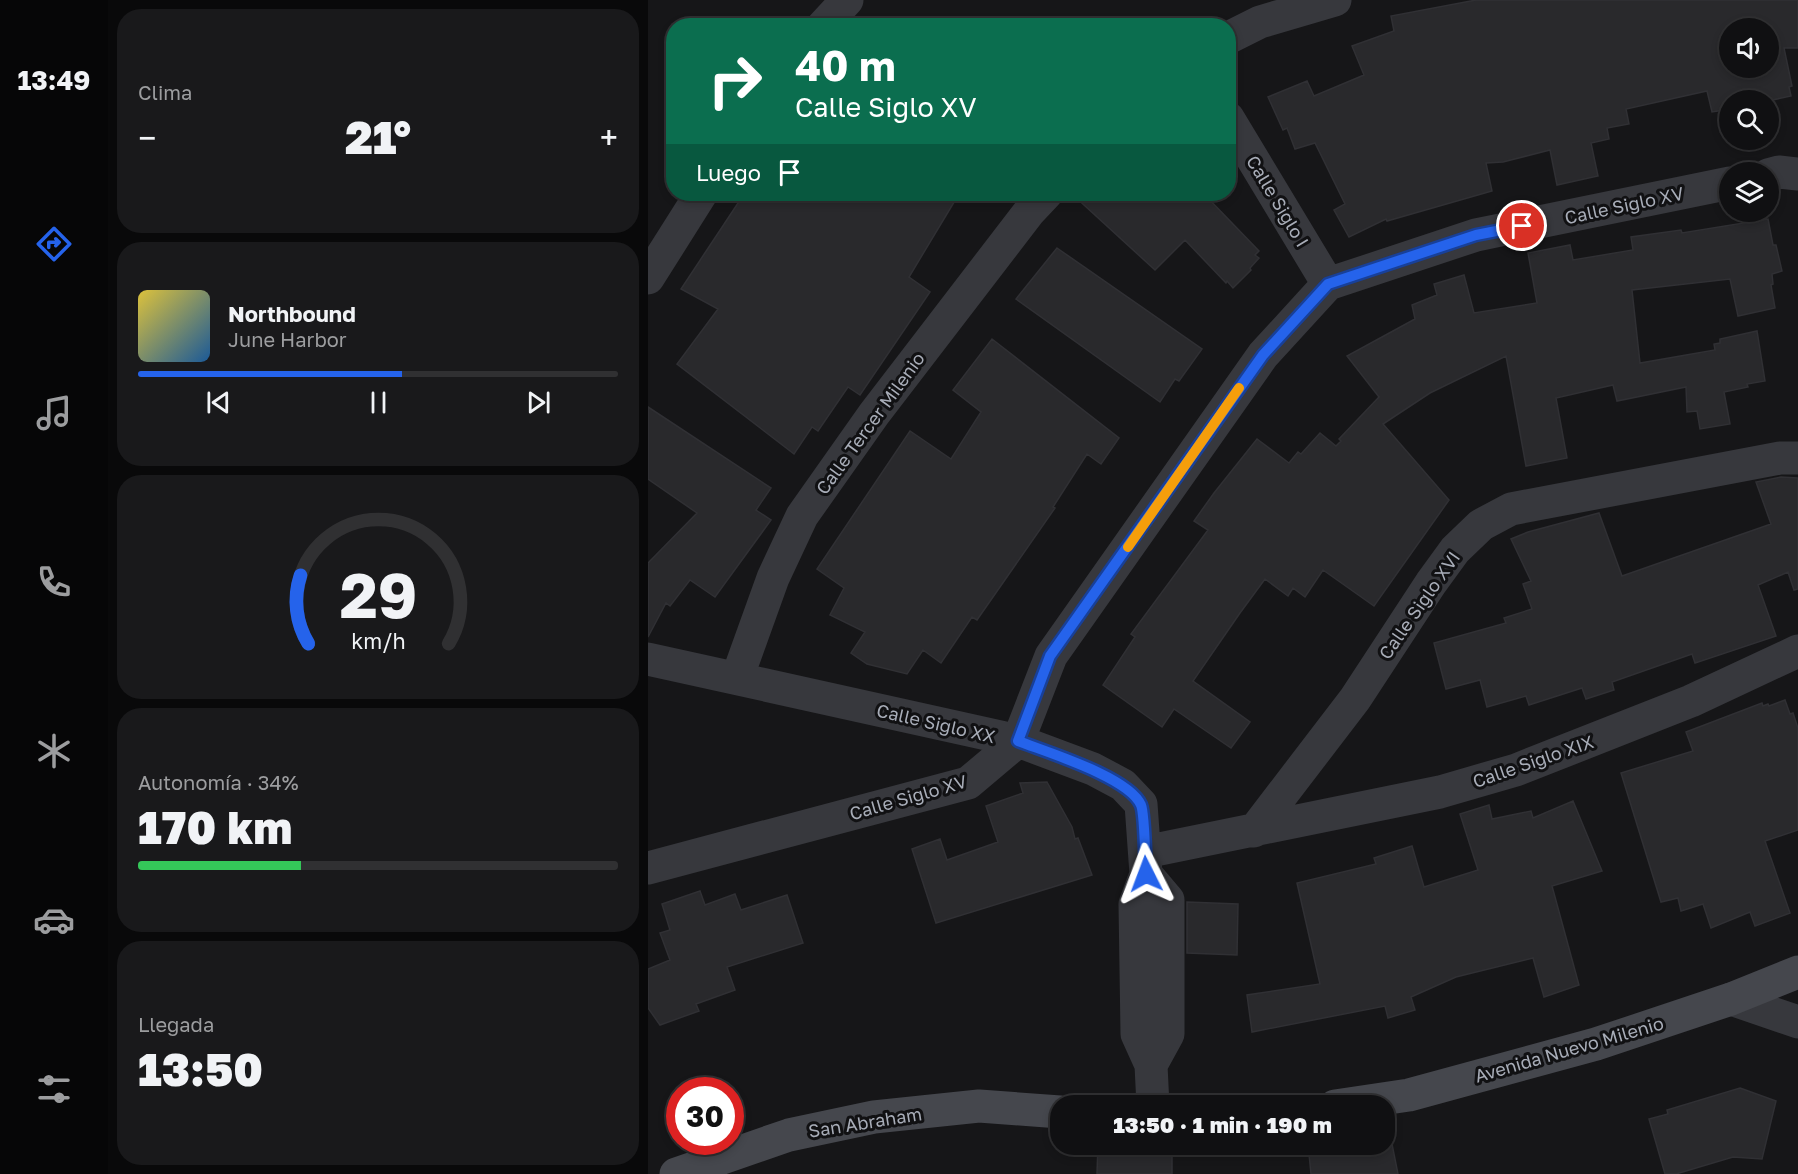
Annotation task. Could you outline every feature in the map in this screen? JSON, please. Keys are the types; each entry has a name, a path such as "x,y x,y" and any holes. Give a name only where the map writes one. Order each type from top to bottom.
{"street":[{"path":"830,18 847,0"},
{"path":"1236,34 1260,22 1335,0"},
{"name":"Calle Siglo I","path":"1236,131 1328,284"},
{"path":"1779,172 1798,174"},
{"name":"Calle Siglo XV","path":"648,868 968,783 1018,741 1050,656 1263,355 1328,284 1476,235 1719,185"},
{"path":"648,278 697,201"},
{"name":"Calle Tercer Milenio","path":"737,678 773,578 802,516 874,414 1039,201"},
{"name":"Calle Siglo XVI","path":"1254,831 1355,699 1455,550 1481,525 1511,509 1780,458 1798,458"},
{"name":"Calle Siglo XIX","path":"1254,831 1440,792 1516,770 1692,701 1798,651"},
{"name":"Calle Siglo XX","path":"648,659 1018,741 1093,769 1123,785 1141,804 1145,863 1136,904 1137,1034 1151,1065 1152,1095"},
{"path":"1145,863 1254,831"},
{"name":"Avenida Nuevo Milenio","path":"1395,1097 1596,1044 1731,999 1798,972"},
{"path":"1731,999 1798,1022"},
{"name":"San Abraham","path":"676,1174 789,1136 874,1117 979,1106 1050,1111"}],"building":[{"path":"1476,0 1798,0 1798,48 1784,48 1792,86 1789,87 1791,96 1779,99 1779,90 1719,90 1719,111 1712,112 1707,91 1626,109 1629,124 1607,128 1609,139 1591,143 1598,176 1557,185 1550,150 1503,162 1486,163 1492,191 1387,221 1386,219 1349,237 1334,210 1345,204 1315,143 1295,149 1287,128 1283,130 1268,97 1307,81 1314,96 1364,75 1352,46 1394,31 1391,16"},
{"path":"739,201 955,201 909,277 930,292 860,395 848,387 818,431 812,427 794,454 677,364 718,309 681,289"},
{"path":"1080,201 1211,201 1259,251 1255,255 1259,258 1250,268 1251,270 1233,288 1185,240 1155,270"},
{"path":"1750,222 1769,222 1773,245 1776,245 1782,271 1772,274 1773,284 1771,285 1775,308 1738,316 1730,279 1632,290 1640,363 1715,350 1714,344 1720,343 1720,339 1757,331 1765,381 1724,392 1730,424 1700,429 1697,411 1687,412 1686,387 1617,401 1613,385 1556,398 1567,458 1526,466 1506,356 1430,393 1383,424 1449,500 1374,606 1323,570 1305,597 1293,588 1288,596 1265,579 1240,613 1193,681 1250,722 1231,748 1174,709 1162,727 1103,685 1135,637 1131,634 1208,530 1194,521 1257,439 1289,463 1298,452 1301,454 1320,433 1336,446 1341,441 1339,439 1379,397 1347,356 1415,319 1412,305 1437,295 1434,284 1464,275 1474,313 1537,303 1528,253 1570,245 1573,260 1633,250 1631,237 1681,230 1682,233"},
{"path":"1057,248 1202,349 1179,381 1175,379 1160,402 1016,299"},
{"path":"992,339 1119,438 1101,464 1087,454 1053,507 1055,508 977,620 972,617 941,663 923,650 907,674 867,664 851,653 865,632 830,615 844,588 817,569 910,431 951,459 981,412 953,390"},
{"path":"648,407 771,488 756,510 771,520 715,597 690,580 670,606 666,603 648,637 648,563 697,513 648,479"},
{"path":"1781,477 1798,478 1798,589 1794,590 1788,572 1758,585 1776,636 1695,663 1692,654 1612,682 1614,690 1586,699 1582,688 1529,705 1526,696 1487,707 1480,680 1446,689 1434,643 1506,623 1504,618 1532,609 1523,584 1531,581 1511,539 1528,532 1599,513 1622,576 1771,524 1756,482"},
{"path":"1785,700 1798,728 1798,830 1765,841 1790,913 1755,926 1750,912 1711,928 1703,904 1681,911 1678,898 1661,902 1621,773 1693,751 1686,732 1762,703 1763,706 1768,704 1769,706"},
{"path":"1047,782 1072,827 1075,839 1078,838 1092,875 936,923 912,849 940,839 947,860 998,842 986,806 1023,793 1020,783"},
{"path":"1573,801 1602,871 1552,886 1579,985 1544,997 1533,958 1456,977 1411,997 1415,1010 1388,1018 1385,1006 1252,1032 1247,995 1320,984 1297,883 1376,864 1374,858 1412,846 1424,887 1478,870 1460,814 1489,805 1492,819 1531,811 1533,818"},
{"path":"700,891 705,905 735,894 741,910 787,895 803,943 727,967 735,990 696,1004 699,1011 660,1025 648,1008 648,969 670,960 660,933 670,930 662,904"},
{"path":"1187,902 1238,904 1237,955 1187,953"},
{"path":"1740,1088 1776,1101 1762,1159 1733,1157 1676,1174 1665,1174 1649,1119 1668,1114 1667,1110"},
{"path":"1098,1155 1172,1155 1172,1174 1097,1174"},
{"path":"1309,1155 1394,1155 1398,1174 1311,1174"}],"slow traffic":[{"path":"1128,547 1239,388"}],"route":[{"path":"1146,874 1141,804 1123,785 1093,769 1018,741 1050,656 1263,355 1328,284 1476,235 1522,226"}]}
